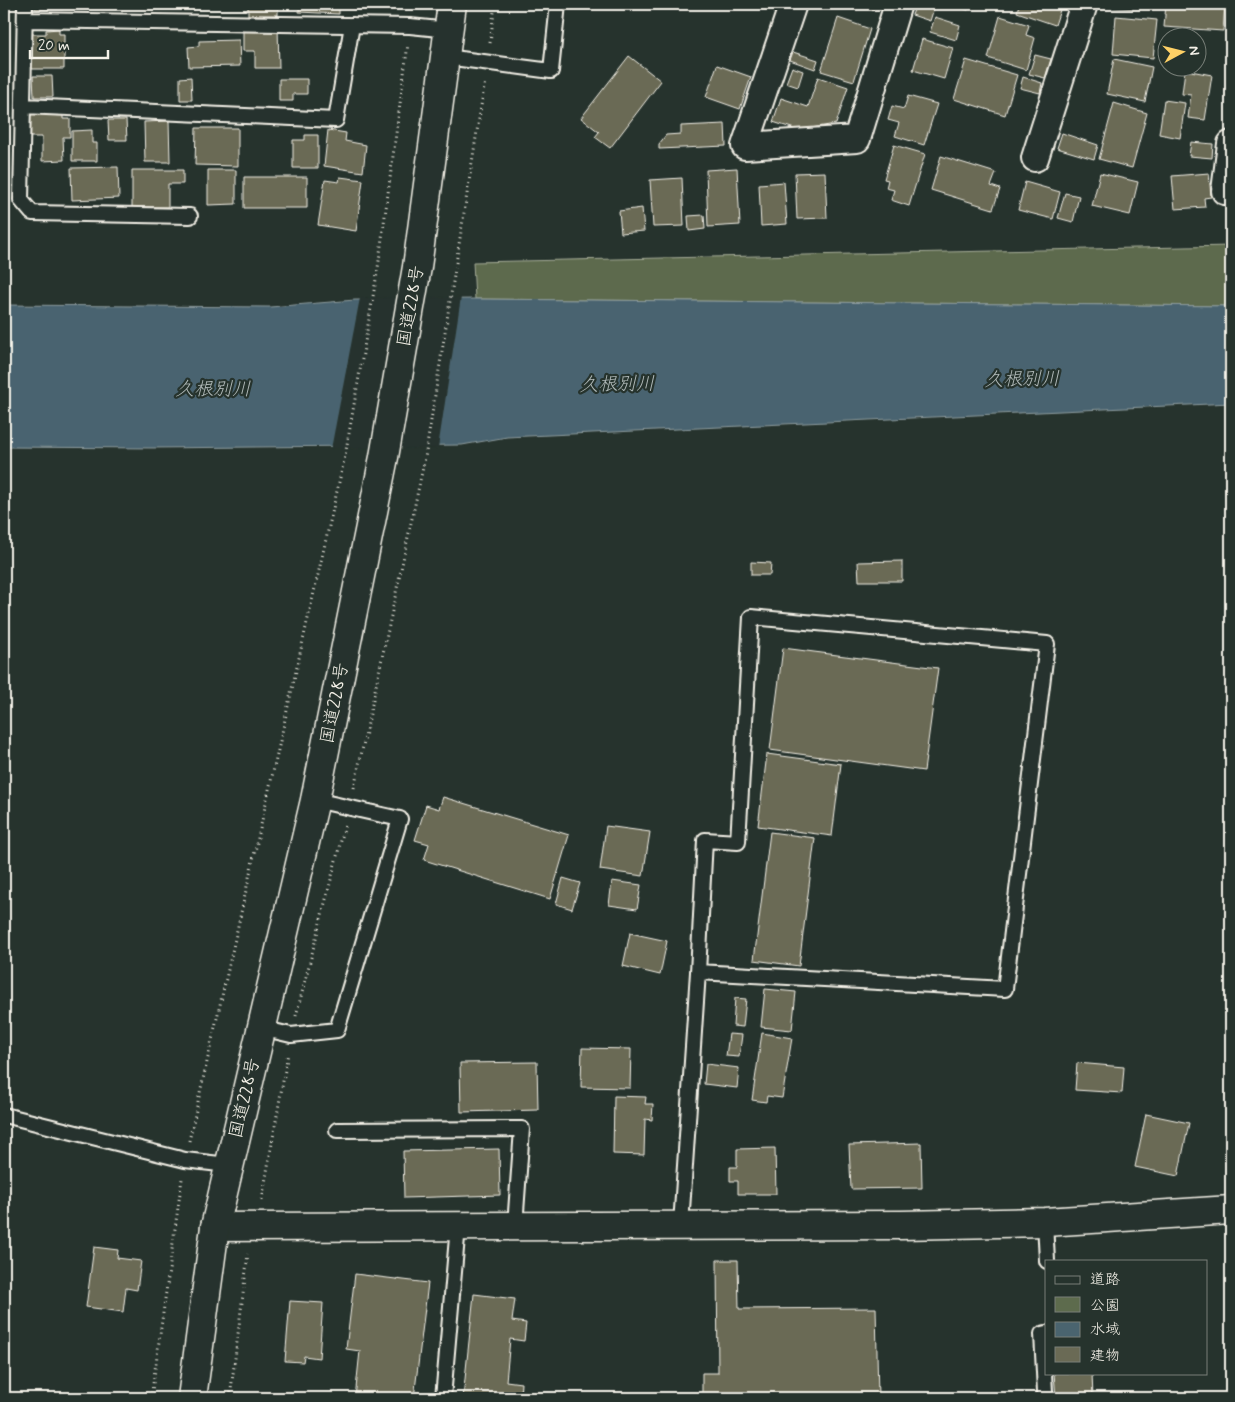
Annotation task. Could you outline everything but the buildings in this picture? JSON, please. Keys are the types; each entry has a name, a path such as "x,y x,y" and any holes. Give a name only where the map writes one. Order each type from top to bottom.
{"main road":[{"name":"国道228号","path":"192,1398 215,1227 315,800 384,457 418,267 450,17"},
{"path":"215,1227 901,1225 1045,1222 1231,1210"}],"street":[{"path":"793,4 745,146 857,139 898,4"},
{"path":"1035,158 1084,4"},
{"path":"1225,191 1231,144"}],"lane":[{"path":"26,4 21,200 32,213 190,216"},
{"path":"446,57 551,71 558,4"},
{"path":"26,20 410,26 450,17"},
{"path":"24,106 336,120 352,25"},
{"path":"681,1226 705,840 738,842 751,617 1047,644 1005,989 698,972"},
{"path":"261,1028 291,1036 337,1030 400,819 315,800"},
{"path":"4,1115 185,1160 228,1165"},
{"path":"337,1130 522,1129 515,1226"},
{"path":"1045,1222 1047,1260"},
{"path":"443,1398 458,1226"},
{"path":"1045,1333 1042,1334 1045,1392"}],"path":[{"path":"230,1398 248,1254 256,1227 291,1036 350,807 425,458 488,63 495,4"},
{"path":"152,1398 185,1160 344,456 378,268 410,26"}],"green space":[{"path":"1231,246 1231,306 475,299 473,262"}],"water":[{"name":"久根別川","path":"475,299 1231,306 1231,403 507,437 462,445 152,448 4,447 4,305 270,307 355,300"}],"pier":[{"path":"461,297 438,448 331,449 360,298"}]}
